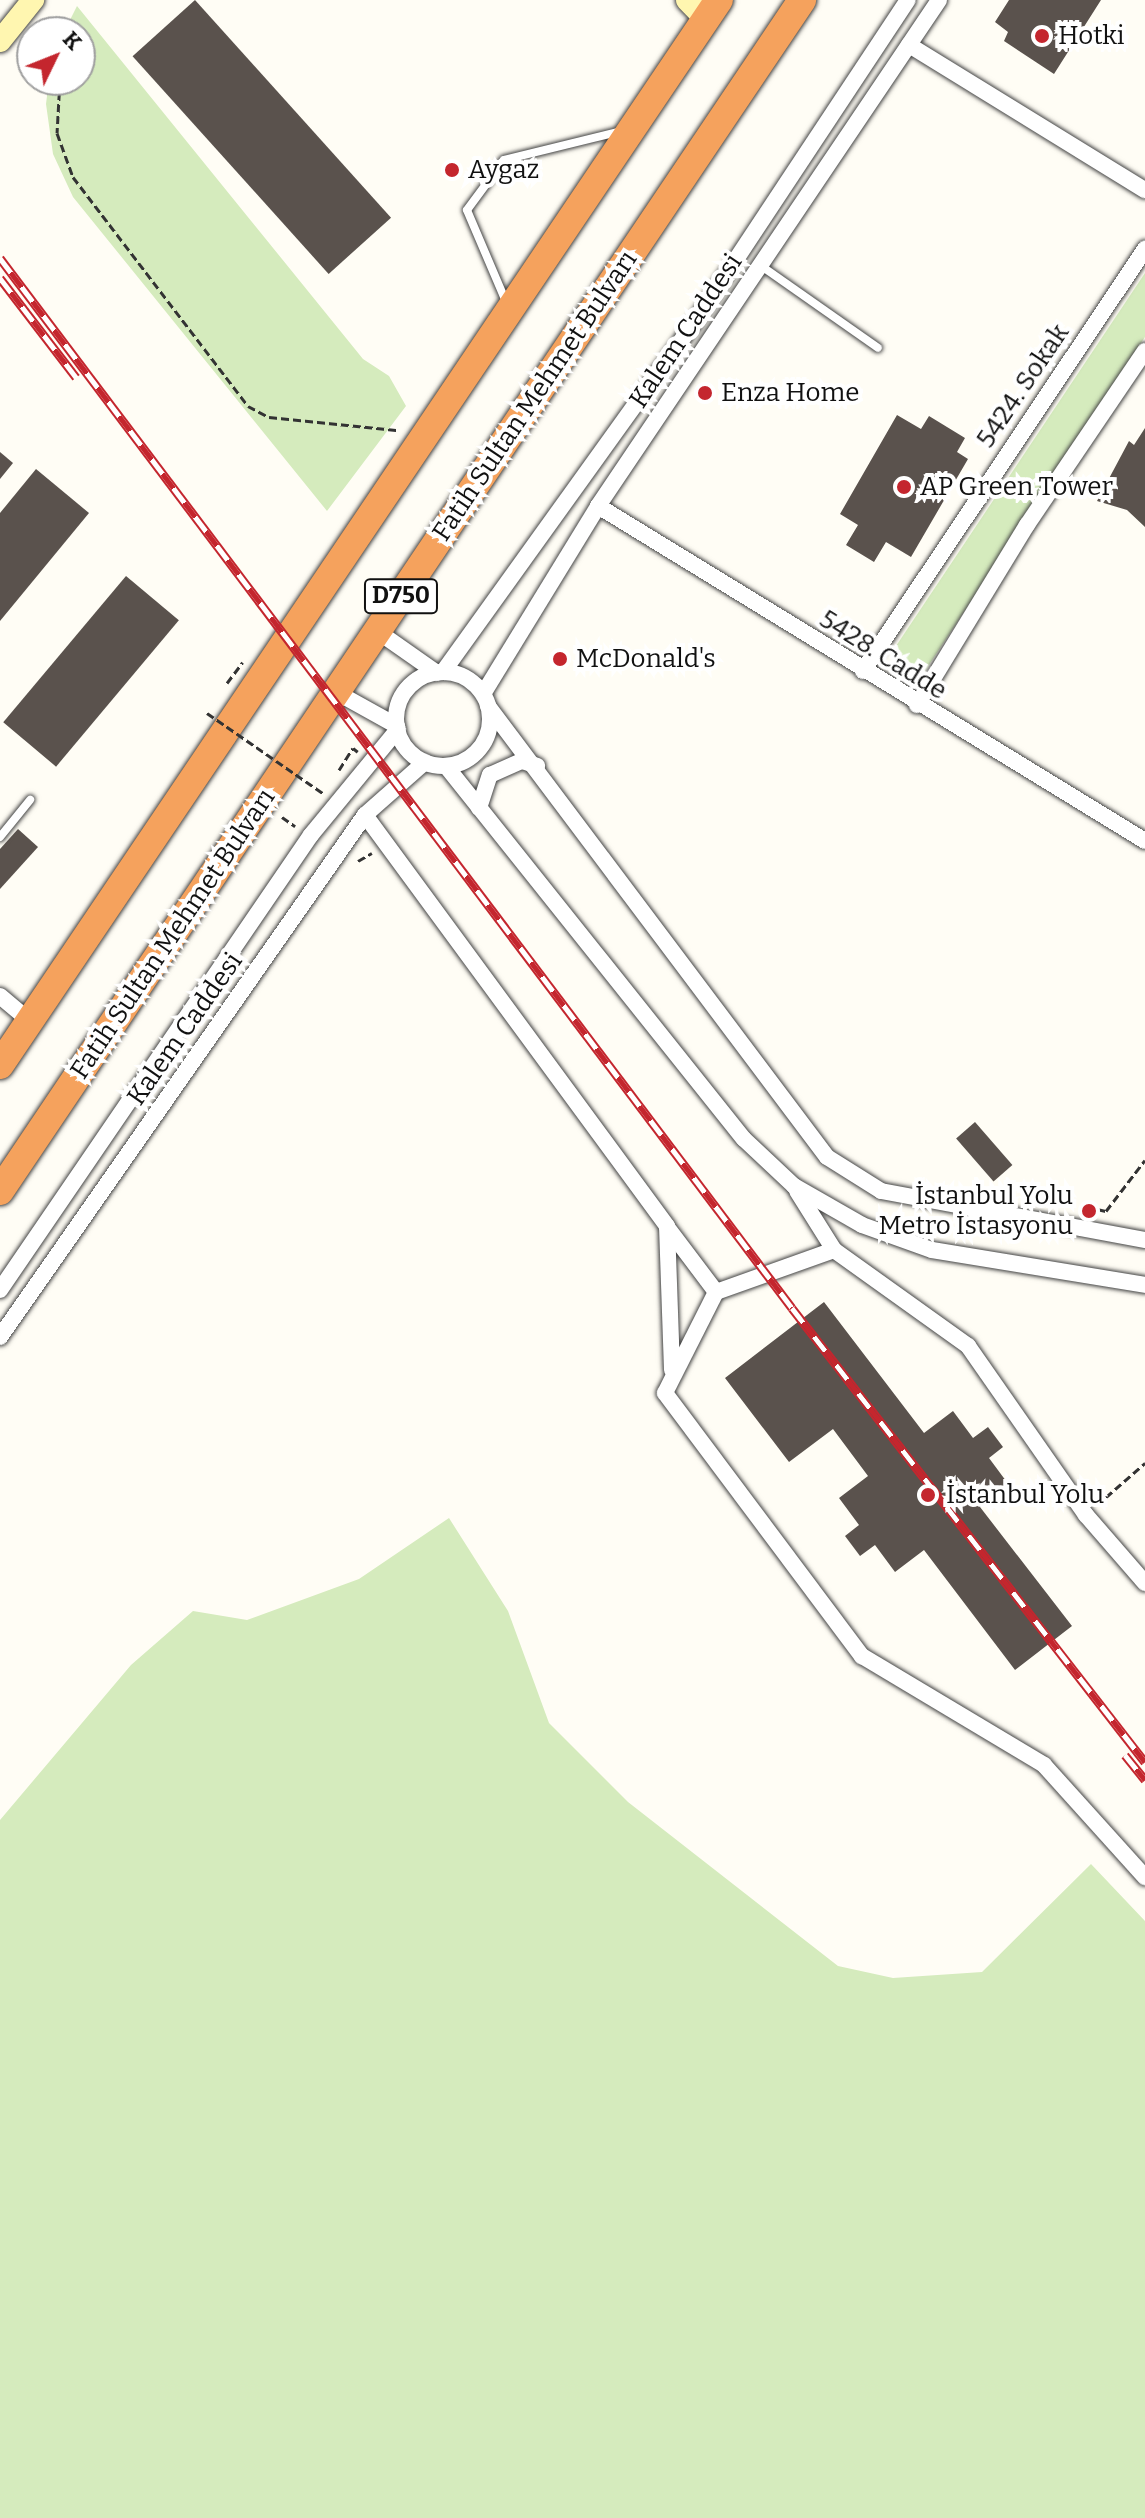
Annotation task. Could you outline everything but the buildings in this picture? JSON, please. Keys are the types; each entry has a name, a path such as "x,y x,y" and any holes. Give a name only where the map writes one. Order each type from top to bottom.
{"highway":[{"name":"Fatih Sultan Mehmet Bulvarı","path":"0,1191 802,0"},
{"name":"D750","path":"0,1065 511,312 631,129 704,7"}],"street":[{"path":"0,41 33,0"},
{"name":"Kalem Caddesi","path":"440,672 694,323 908,0"},
{"name":"Kalem Caddesi","path":"486,700 598,506 939,0"},
{"path":"909,45 1145,190"},
{"name":"5424. Sokak","path":"863,671 1145,249"},
{"path":"917,705 1027,525 1145,351"},
{"name":"5428. Cadde","path":"598,506 917,705 1145,841"},
{"path":"377,631 440,672 461,676 486,700 537,766 659,941 827,1157 881,1191 1145,1240"},
{"path":"398,728 403,694 440,672"},
{"path":"336,692 398,728 425,762 446,766 482,746 486,700"},
{"name":"Kalem Caddesi","path":"0,1290 311,835 398,728"},
{"path":"479,808 490,775 522,761 537,766"},
{"name":"Kalem Caddesi","path":"0,1337 365,815 425,762"},
{"path":"446,766 744,1139 794,1186 862,1225 932,1250 1145,1285"},
{"path":"365,815 716,1292"},
{"path":"0,996 30,1021"},
{"path":"794,1186 834,1250 968,1346 1086,1515 1145,1583"},
{"path":"667,1226 672,1372"},
{"path":"834,1250 716,1292 672,1372 665,1393 862,1656 1044,1765 1145,1877"}],"lane":[{"path":"511,312 467,210 504,160 631,129"},
{"path":"759,265 878,348"},
{"path":"0,837 30,800"}],"path":[{"path":"59,96 57,133 73,177 248,406 269,417 385,425 424,441"},
{"path":"207,713 324,794"},
{"path":"1097,1209 1106,1211 1145,1160"},
{"path":"1086,1515 1145,1463"}],"green space":[{"path":"77,6 85,16 72,16"},
{"path":"96,29 363,359 389,376 406,406 327,511 73,197 53,154 47,96 96,96"},
{"path":"1145,273 1145,337 925,671 892,652"},
{"path":"449,1518 508,1611 549,1723 628,1802 838,1966 893,1978 982,1972 1091,1864 1145,1921 1145,2518 0,2518 0,1820 131,1665 193,1611 247,1620 359,1579"}],"railway":[{"path":"0,258 792,1308 1145,1762"},
{"path":"0,278 76,377"},
{"path":"1125,1755 1145,1780"}],"place":[{"name":"Hotki","path":"1042,36"},
{"name":"Aygaz","path":"452,170"},
{"name":"Enza Home","path":"705,393"},
{"name":"AP Green Tower","path":"904,487"},
{"name":"McDonald's","path":"560,659"},
{"name":"İstanbul Yolu Metro İstasyonu","path":"1089,1211"},
{"name":"İstanbul Yolu","path":"928,1495"}]}
